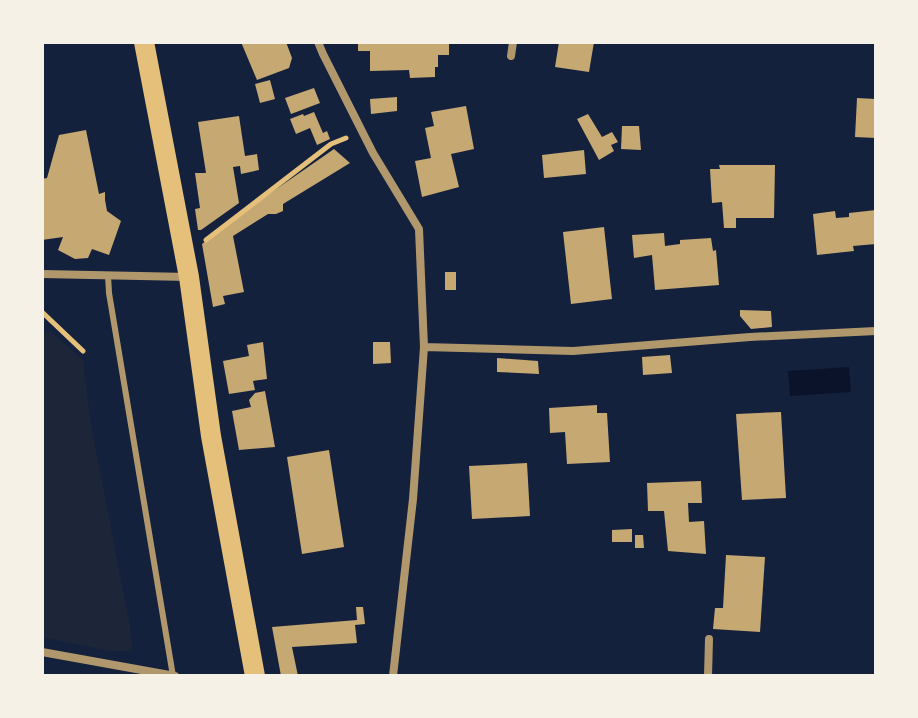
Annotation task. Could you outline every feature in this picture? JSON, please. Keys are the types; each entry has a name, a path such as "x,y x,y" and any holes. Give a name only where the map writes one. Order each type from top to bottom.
{"main road":[{"path":"144,42 189,277 211,436 255,676"}],"street":[{"path":"318,42 373,153 419,229 424,347 413,499 393,676"},
{"path":"511,56 513,42"},
{"path":"42,274 189,277"},
{"path":"424,347 573,351 876,331"},
{"path":"708,676 709,639"},
{"path":"42,652 174,676"}],"lane":[{"path":"108,275 174,676"}],"path":[{"path":"185,256 331,144 362,132"},
{"path":"42,312 83,351"}],"shaded area":[{"path":"50,331 83,360 91,425 130,626 132,651 109,651 42,637 42,332"},
{"path":"849,367 851,392 790,396 788,371"}],"building":[{"path":"241,42 286,42 292,58 289,68 257,80"},
{"path":"358,42 449,42 449,55 438,55 435,77 410,78 409,70 370,71 370,51 358,51"},
{"path":"559,42 594,42 589,72 555,67"},
{"path":"270,80 275,99 260,103 255,84"},
{"path":"314,88 320,103 291,114 285,98"},
{"path":"397,97 397,111 371,114 370,99"},
{"path":"857,98 876,99 876,138 855,137"},
{"path":"466,106 474,149 451,154 459,187 422,197 415,161 431,158 425,128 434,126 431,112"},
{"path":"314,112 323,133 327,131 330,139 317,145 310,128 296,134 290,119"},
{"path":"588,114 602,137 612,132 618,142 611,145 614,151 599,160 577,119"},
{"path":"239,116 245,156 257,154 259,170 241,174 240,166 233,167 239,203 198,230 195,209 200,208 195,173 206,173 198,122"},
{"path":"622,126 639,126 641,150 621,149"},
{"path":"86,130 99,194 105,192 107,211 121,221 109,255 92,249 88,258 75,259 58,250 63,237 42,240 42,179 47,178 59,135"},
{"path":"334,149 350,163 283,204 283,211 268,214 233,236 244,292 223,296 225,304 213,307 202,244"},
{"path":"584,150 586,174 544,178 542,155"},
{"path":"719,165 775,165 774,218 736,218 736,228 724,228 722,202 712,203 710,169 720,169"},
{"path":"876,210 876,244 853,246 854,251 817,255 813,214 835,211 836,218"},
{"path":"604,227 612,299 571,304 563,232"},
{"path":"664,233 665,246 680,244 680,240 711,238 713,251 716,250 719,285 655,290 652,255 634,258 632,235"},
{"path":"445,272 456,272 456,290 445,290"},
{"path":"740,310 771,311 772,327 751,329 740,316"},
{"path":"263,342 267,379 253,381 255,390 229,394 223,361 249,356 247,345"},
{"path":"373,342 390,342 391,363 373,364"},
{"path":"670,355 672,373 643,375 642,357"},
{"path":"497,358 538,361 539,374 497,372"},
{"path":"265,391 275,447 239,450 232,411 251,407 249,400 255,393"},
{"path":"597,405 597,413 607,413 610,462 567,464 565,432 550,433 549,408"},
{"path":"781,412 786,498 742,500 736,414"},
{"path":"329,450 344,547 302,554 287,457"},
{"path":"527,463 530,516 472,519 469,466"},
{"path":"701,481 702,503 688,503 689,522 704,521 706,554 668,551 664,511 648,511 647,483"},
{"path":"632,529 632,542 612,542 612,530"},
{"path":"635,535 643,535 644,548 635,548"},
{"path":"726,555 765,557 760,632 713,629 715,608 723,608"},
{"path":"356,607 363,607 365,624 355,625 357,643 292,647 298,676 281,676 272,627 357,620"}]}
